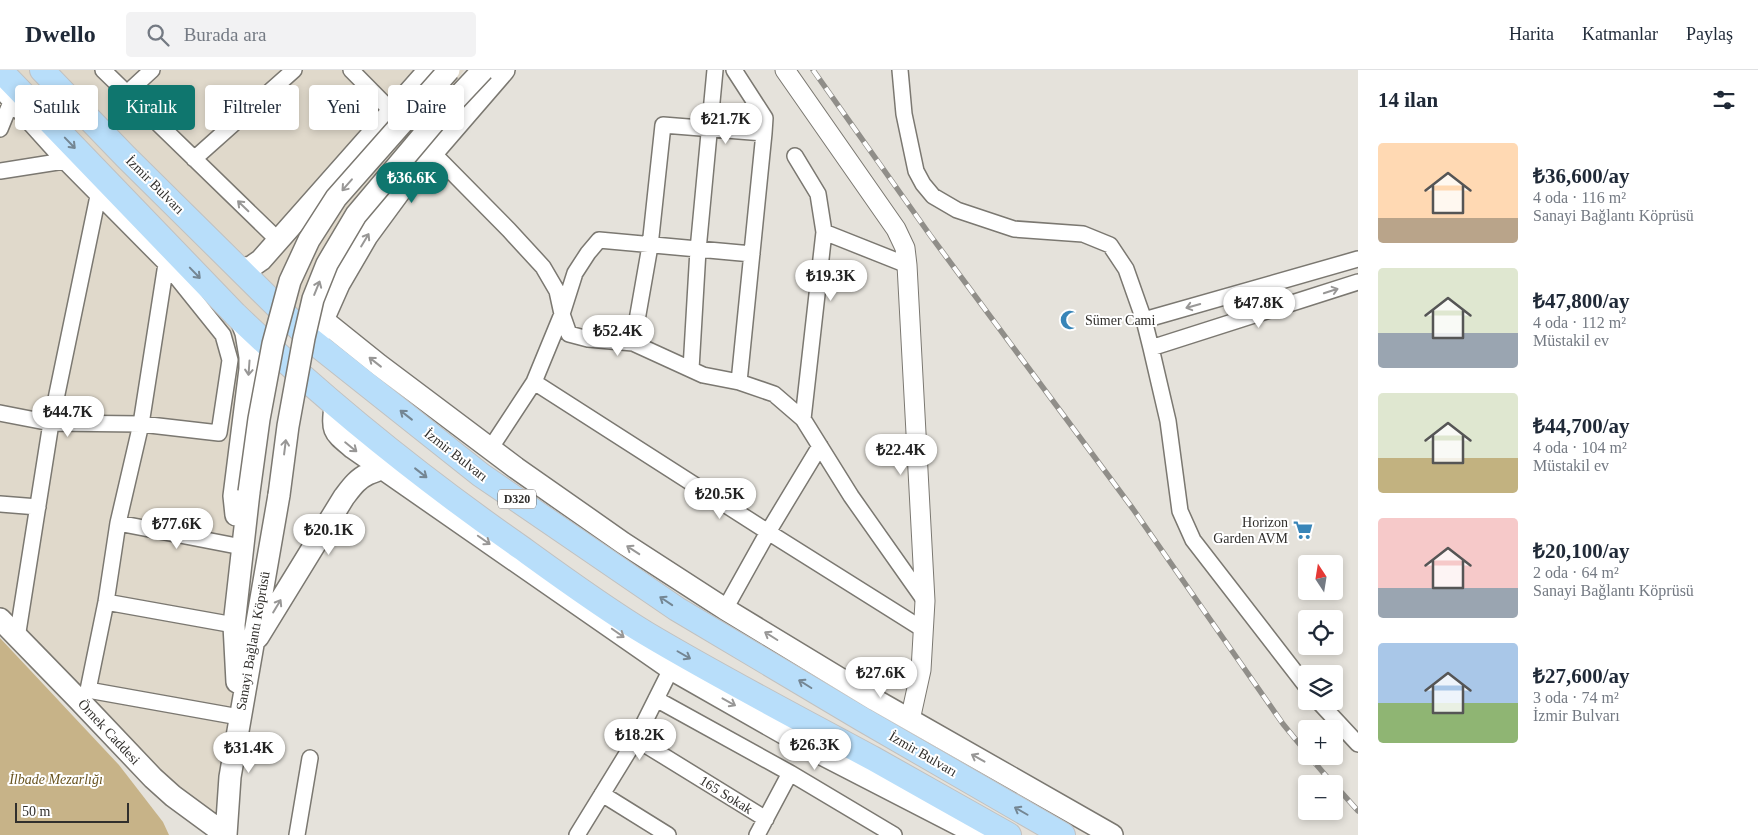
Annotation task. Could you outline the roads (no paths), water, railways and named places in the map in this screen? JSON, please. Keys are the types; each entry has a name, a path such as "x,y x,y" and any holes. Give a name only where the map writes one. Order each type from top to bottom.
{"main road":[{"name":"İzmir Bulvarı","path":"0,70 241,320 335,406 391,464 477,517 560,576 646,633 795,718 874,759 1009,835"},
{"name":"İzmir Bulvarı","path":"42,70 126,157 311,340 489,481 677,609 1063,835"},
{"path":"415,85 429,70"},
{"name":"Sanayi Bağlantı Köprüsü","path":"239,717 234,625 242,542 259,420 273,344 290,281 309,240 336,198 449,70"},
{"name":"Sanayi Bağlantı Köprüsü","path":"239,717 279,495 288,426 313,299 327,264 356,215 436,120 483,70"},
{"path":"321,348 320,334 323,320 339,284 367,236 403,187 504,70"},
{"path":"239,269 256,264 388,114"},
{"path":"241,320 246,333 250,357 234,496 235,512 242,542"},
{"path":"323,320 490,449 623,543 725,609 906,718 1112,835"},
{"path":"252,648 344,497 354,484 367,474 391,464 671,669 808,747 980,835"},
{"name":"Örnek Caddesi","path":"0,619 17,638 83,695 153,778 173,796 226,835"},
{"path":"226,835 230,777 239,717"},
{"path":"862,719 906,718"},
{"path":"874,759 980,835"}],"street":[{"path":"103,70 119,85"},
{"path":"136,85 152,70"},
{"path":"194,159 294,70"},
{"path":"351,70 388,108"},
{"path":"691,369 698,250 715,70"},
{"path":"734,70 765,118 739,382"},
{"path":"785,70 896,229 905,248 925,602 921,670 906,718"},
{"path":"900,70 904,114 916,171 932,196 957,210 1014,228 1083,234 1110,245 1126,269 1144,320 1168,421 1180,512 1193,540 1298,676"},
{"path":"0,90 64,161 166,264 223,335 230,360 219,433"},
{"path":"0,129 11,102"},
{"path":"633,343 650,246 663,125 764,133"},
{"path":"165,130 278,240"},
{"path":"410,130 543,267 557,291 568,334 588,339 633,343 703,375 739,382 774,394 802,419 851,496 925,602"},
{"path":"795,156 818,194 824,232 802,419"},
{"path":"0,171 64,161"},
{"path":"17,638 51,423 98,196"},
{"path":"824,232 907,266"},
{"path":"490,449 534,382 562,314 575,273 599,240 752,254"},
{"path":"1144,320 1358,259"},
{"path":"166,264 141,424 118,523 106,602 83,695 239,717"},
{"path":"1151,348 1358,282"},
{"path":"534,382 924,630"},
{"path":"0,413 51,423 141,424 242,436"},
{"path":"725,609 768,532 820,446"},
{"path":"0,504 38,507"},
{"path":"118,523 242,542"},
{"path":"106,602 234,625"},
{"path":"577,835 636,739 671,669"},
{"path":"656,700 790,773 894,835"},
{"path":"1326,710 1358,744"},
{"name":"165 Sokak","path":"636,739 766,819"},
{"path":"297,835 310,758"},
{"path":"757,835 790,773"},
{"path":"602,794 668,835"}],"railway":[{"path":"813,70 930,235 1133,509 1283,724 1298,742"},
{"path":"1317,765 1325,775"},
{"path":"1343,794 1358,811"}],"place":[{"name":"Sümer Cami","path":"1070,320"},
{"name":"Horizon Garden AVM","path":"1303,530"}],"park label":[{"name":"İlbade Mezarlığı","path":"56,779"}]}
